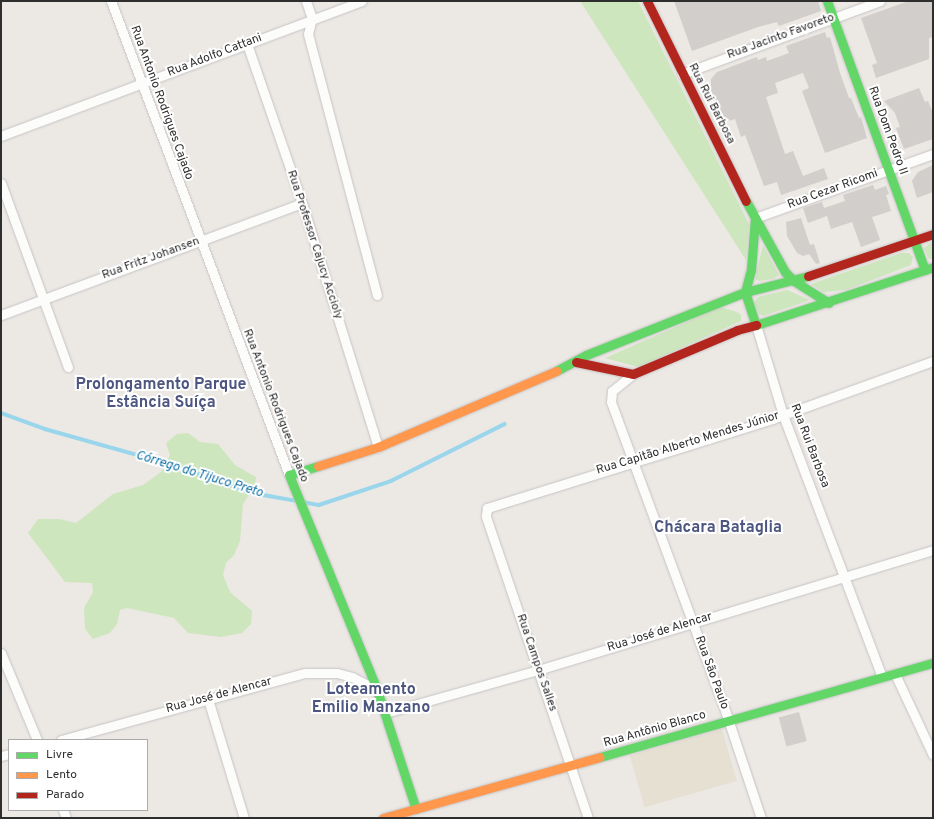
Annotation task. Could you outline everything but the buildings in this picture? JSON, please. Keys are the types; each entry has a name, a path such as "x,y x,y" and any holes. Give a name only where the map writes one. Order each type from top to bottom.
{"street":[{"name":"Rua Antonio Rodrigues Cajado","path":"111,1 199,242 290,478 377,690 417,814"},
{"path":"306,1 312,18 308,34 377,295"},
{"name":"Rua Adolfo Cattani","path":"1,136 142,84 312,18 362,1"},
{"name":"Rua Rui Barbosa","path":"647,1 755,218 785,272 794,281 829,303"},
{"name":"Rua Dom Pedro II","path":"828,1 914,241 929,268"},
{"name":"Rua Jacinto Favoreto","path":"682,74 880,1"},
{"name":"Rua Professor Cajucy Accioly","path":"247,44 302,203 378,448"},
{"name":"Rua Cezar Ricomi","path":"755,218 933,154"},
{"path":"1,183 45,299 68,367"},
{"name":"Rua Fritz Johansen","path":"1,315 302,203"},
{"path":"745,292 751,270 755,218"},
{"path":"290,478 378,448 576,362 586,355 745,292 794,281 933,234"},
{"path":"576,362 633,374 737,330 829,303 929,268"},
{"name":"Rua Rui Barbosa","path":"745,292 784,415 882,678"},
{"name":"Rua Capitão Alberto Mendes Júnior","path":"487,508 784,415 933,361"},
{"name":"Rua São Paulo","path":"633,374 617,386 611,396 632,462 729,722 761,818"},
{"name":"Rua Campos Salles","path":"487,508 486,516 588,818"},
{"name":"Rua José de Alencar","path":"385,713 538,670 846,578 933,550"},
{"path":"1,653 37,739"},
{"name":"Rua Antônio Blanco","path":"383,818 417,814 571,767 933,663"},
{"name":"Rua José de Alencar","path":"65,739 305,673 321,672 352,677 377,690"},
{"path":"895,674 933,755"},
{"path":"208,699 244,818"}],"shaded area":[{"path":"722,729 737,781 645,807 630,755"}],"green space":[{"path":"580,1 638,1 749,224 746,260"},
{"path":"933,241 933,258 929,259 924,248"},
{"path":"763,245 779,275 773,279 759,281 755,279"},
{"path":"901,253 909,253 913,257 911,265 846,290 823,292 811,284"},
{"path":"787,290 810,300 763,316 759,314 754,303 758,297"},
{"path":"721,307 737,312 741,315 741,321 638,367 605,358"},
{"path":"188,433 200,442 218,444 235,465 256,477 255,485 243,504 240,541 234,555 226,563 223,575 230,592 252,611 251,624 242,633 221,637 188,633 174,618 127,608 120,610 117,624 110,633 93,639 85,629 84,608 93,592 92,583 65,582 28,533 38,519 59,519 76,523 113,494 143,485 161,472 170,455 166,443 177,434"}],"waterway":[{"name":"Córrego do Tijuco Preto","path":"1,413 45,429 173,465 252,493 297,501"},
{"name":"Córrego do Tijuco Preto","path":"303,502 319,505 391,481 505,424"}],"traffic: fast":[{"path":"827,1 925,270"},
{"path":"746,201 785,272 794,281"},
{"path":"556,371 586,355 745,292 751,270 755,218"},
{"path":"808,276 745,292 756,325 933,267"},
{"path":"794,281 829,303"},
{"path":"318,466 289,475 377,690 416,809"},
{"path":"600,757 933,663"}],"traffic: slow":[{"path":"318,466 378,447 556,371"},
{"path":"383,818 600,757"}],"traffic: jam":[{"path":"647,1 746,201"},
{"path":"808,276 933,234"},
{"path":"576,362 633,374 737,330 756,325"}],"district":[{"name":"Prolongamento Parque Estância Suíça","path":"161,394"},
{"name":"Chácara Bataglia","path":"718,528"},
{"name":"Loteamento Emilio Manzano","path":"371,699"}]}
